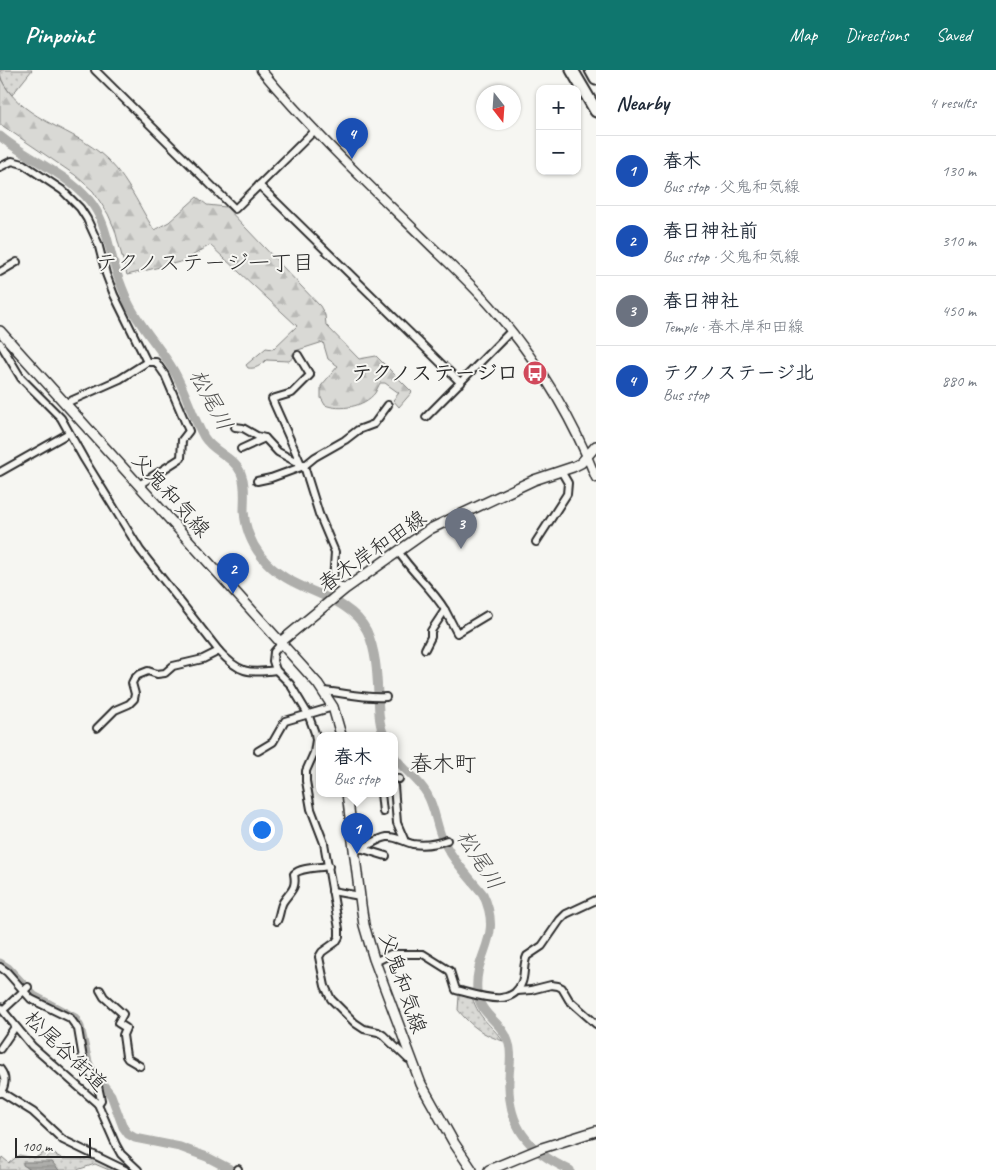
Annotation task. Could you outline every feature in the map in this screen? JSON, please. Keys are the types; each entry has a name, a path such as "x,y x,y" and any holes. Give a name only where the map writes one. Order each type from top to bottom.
{"highway":[{"path":"572,70 596,111"},
{"path":"591,70 596,79"}],"main road":[{"name":"父鬼和気線","path":"0,331 324,691 333,707 340,732"},
{"name":"春木岸和田線","path":"281,644 283,640 322,606 430,529 534,480 581,463 596,446"},
{"name":"父鬼和気線","path":"348,797 359,850 360,896 364,925 375,962 427,1097 472,1170"},
{"path":"489,1170 542,1148 596,1131"}],"street":[{"path":"95,70 235,209 314,130"},
{"path":"261,70 314,130 477,292 511,332 560,402 587,455 596,478"},
{"path":"0,168 12,161 23,164 62,190 80,208 94,232 114,295 147,362"},
{"path":"260,185 461,383"},
{"path":"0,272 17,262"},
{"path":"426,417 511,332"},
{"path":"0,343 21,378 61,418 140,550 219,651 237,669 260,672 276,670"},
{"path":"298,355 310,375 292,393 272,399 302,465 335,552 333,581 343,591"},
{"path":"66,403 120,379 147,362 156,362 165,376 189,431 182,440 181,458 139,485"},
{"path":"257,481 271,478 302,465 358,430 374,424 388,405"},
{"path":"235,427 243,428 264,438 278,452 302,465"},
{"path":"0,472 69,433"},
{"path":"241,449 264,438"},
{"path":"536,542 567,494 568,483 561,471"},
{"path":"398,552 408,567 437,597 457,633 487,615"},
{"path":"425,649 431,637 431,631 445,610"},
{"path":"281,644 274,652 273,661 276,670 290,684 308,714 316,740 314,753 306,771 306,781 311,809 324,843 340,929 336,942 322,952 320,957 325,986 331,999 355,1023 364,1029 378,1032 408,1059 411,1059"},
{"path":"97,728 115,710 129,704 134,699 135,694 132,683 138,675 148,671 158,674 164,673 173,666 203,659 219,651"},
{"path":"324,691 372,698 385,697"},
{"path":"258,750 273,742 284,721 333,707"},
{"path":"382,797 383,812"},
{"path":"395,797 397,823 404,839"},
{"path":"382,801 395,800"},
{"path":"359,850 389,837 404,839 412,844 436,844 447,840"},
{"path":"359,850 386,856"},
{"path":"277,921 282,903 295,887 294,874 303,869 312,870 329,866"},
{"path":"332,891 360,896"},
{"path":"375,962 391,954 423,954 450,971 456,990 488,998 508,997 517,991 522,982 527,956 542,946 566,914 596,900"},
{"path":"0,967 26,990 31,999 70,1018 75,1023 80,1036 84,1064 99,1091 101,1100 98,1104"},
{"path":"517,991 551,985 558,986 562,988 569,1000 596,1024"},
{"path":"1,1009 26,990"},
{"path":"100,990 104,997 123,1014 118,1023 126,1028 123,1035 126,1056 140,1066"},
{"name":"松尾谷街道","path":"1,1009 32,1046 98,1104 118,1150 138,1170"},
{"path":"0,1049 15,1028"},
{"path":"0,1069 5,1081 4,1087 0,1092 33,1112 63,1140 125,1170"}],"green space":[{"path":"0,70 32,70 12,95 3,83"},
{"path":"0,77 8,91 31,112 86,143 108,160 130,188 154,230 169,222 197,197 207,205 226,207 320,306 325,315 326,325 359,359 376,356 412,392 399,407 393,400 399,393 385,383 380,383 370,398 358,405 338,408 325,405 321,398 321,386 338,366 328,359 323,342 295,351 292,355 294,357 289,361 266,360 258,367 248,368 246,365 266,348 273,349 297,326 210,245 184,261 127,275 115,230 108,214 93,191 75,175 0,124"},
{"path":"459,996 472,997 482,1017 503,1041 483,1033 463,1016 458,1010"},
{"path":"44,1153 54,1154 63,1159 97,1160 121,1170 109,1170 95,1164 77,1170 0,1170 2,1157 9,1163 19,1155 35,1158"}],"shaded area":[{"path":"23,1162 52,1162 59,1170 31,1170 23,1165"}],"waterway":[{"name":"松尾川","path":"0,136 69,181 95,208 103,225 113,261 128,302 174,371 204,437 213,447 234,463 241,473 247,529 251,541 261,556 273,569 287,579 346,608 358,618 367,631 376,662 380,720 383,732"},
{"name":"松尾川","path":"398,761 427,794 440,833 450,853 483,894 489,909 490,934 477,977 477,990 482,1006 501,1028 509,1046 511,1055 509,1096 517,1124 532,1146 543,1155 570,1170"},
{"path":"0,963 8,968 34,996 75,1018 80,1027 91,1069 111,1095 123,1127 128,1134 135,1138 180,1147 207,1157 232,1170"}],"place":[{"name":"テクノステージ北","path":"352,159"},
{"name":"テクノステージ口","path":"535,373"},
{"name":"春日神社","path":"461,549"},
{"name":"春日神社前","path":"233,594"},
{"name":"春木","path":"357,854"}],"district":[{"name":"テクノステージ一丁目","path":"205,263"},
{"name":"春木町","path":"443,764"}]}
